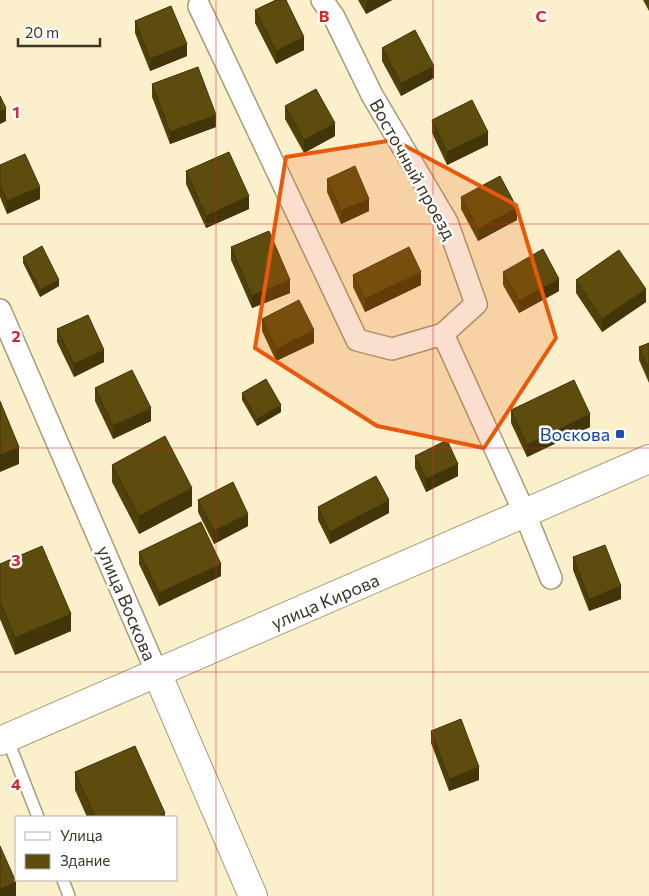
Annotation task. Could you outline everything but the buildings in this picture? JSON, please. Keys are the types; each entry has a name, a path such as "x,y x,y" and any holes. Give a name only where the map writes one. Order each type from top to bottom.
{"main road":[{"name":"улица Кирова","path":"4,739 649,459"},
{"name":"улица Воскова","path":"157,673 253,896"}],"street":[{"name":"Восточный проезд","path":"322,0 334,17 372,94 450,231 476,304 443,334"},
{"path":"199,6 356,340 392,349 443,334 525,514 551,578"},
{"name":"улица Воскова","path":"0,310 157,673"}],"lane":[{"path":"4,739 38,816"},
{"path":"63,881 69,896"}],"highlighted area":[{"path":"394,140 516,205 556,338 484,448 377,426 255,348 286,157"}],"place":[{"name":"Воскова","path":"620,434"}]}
